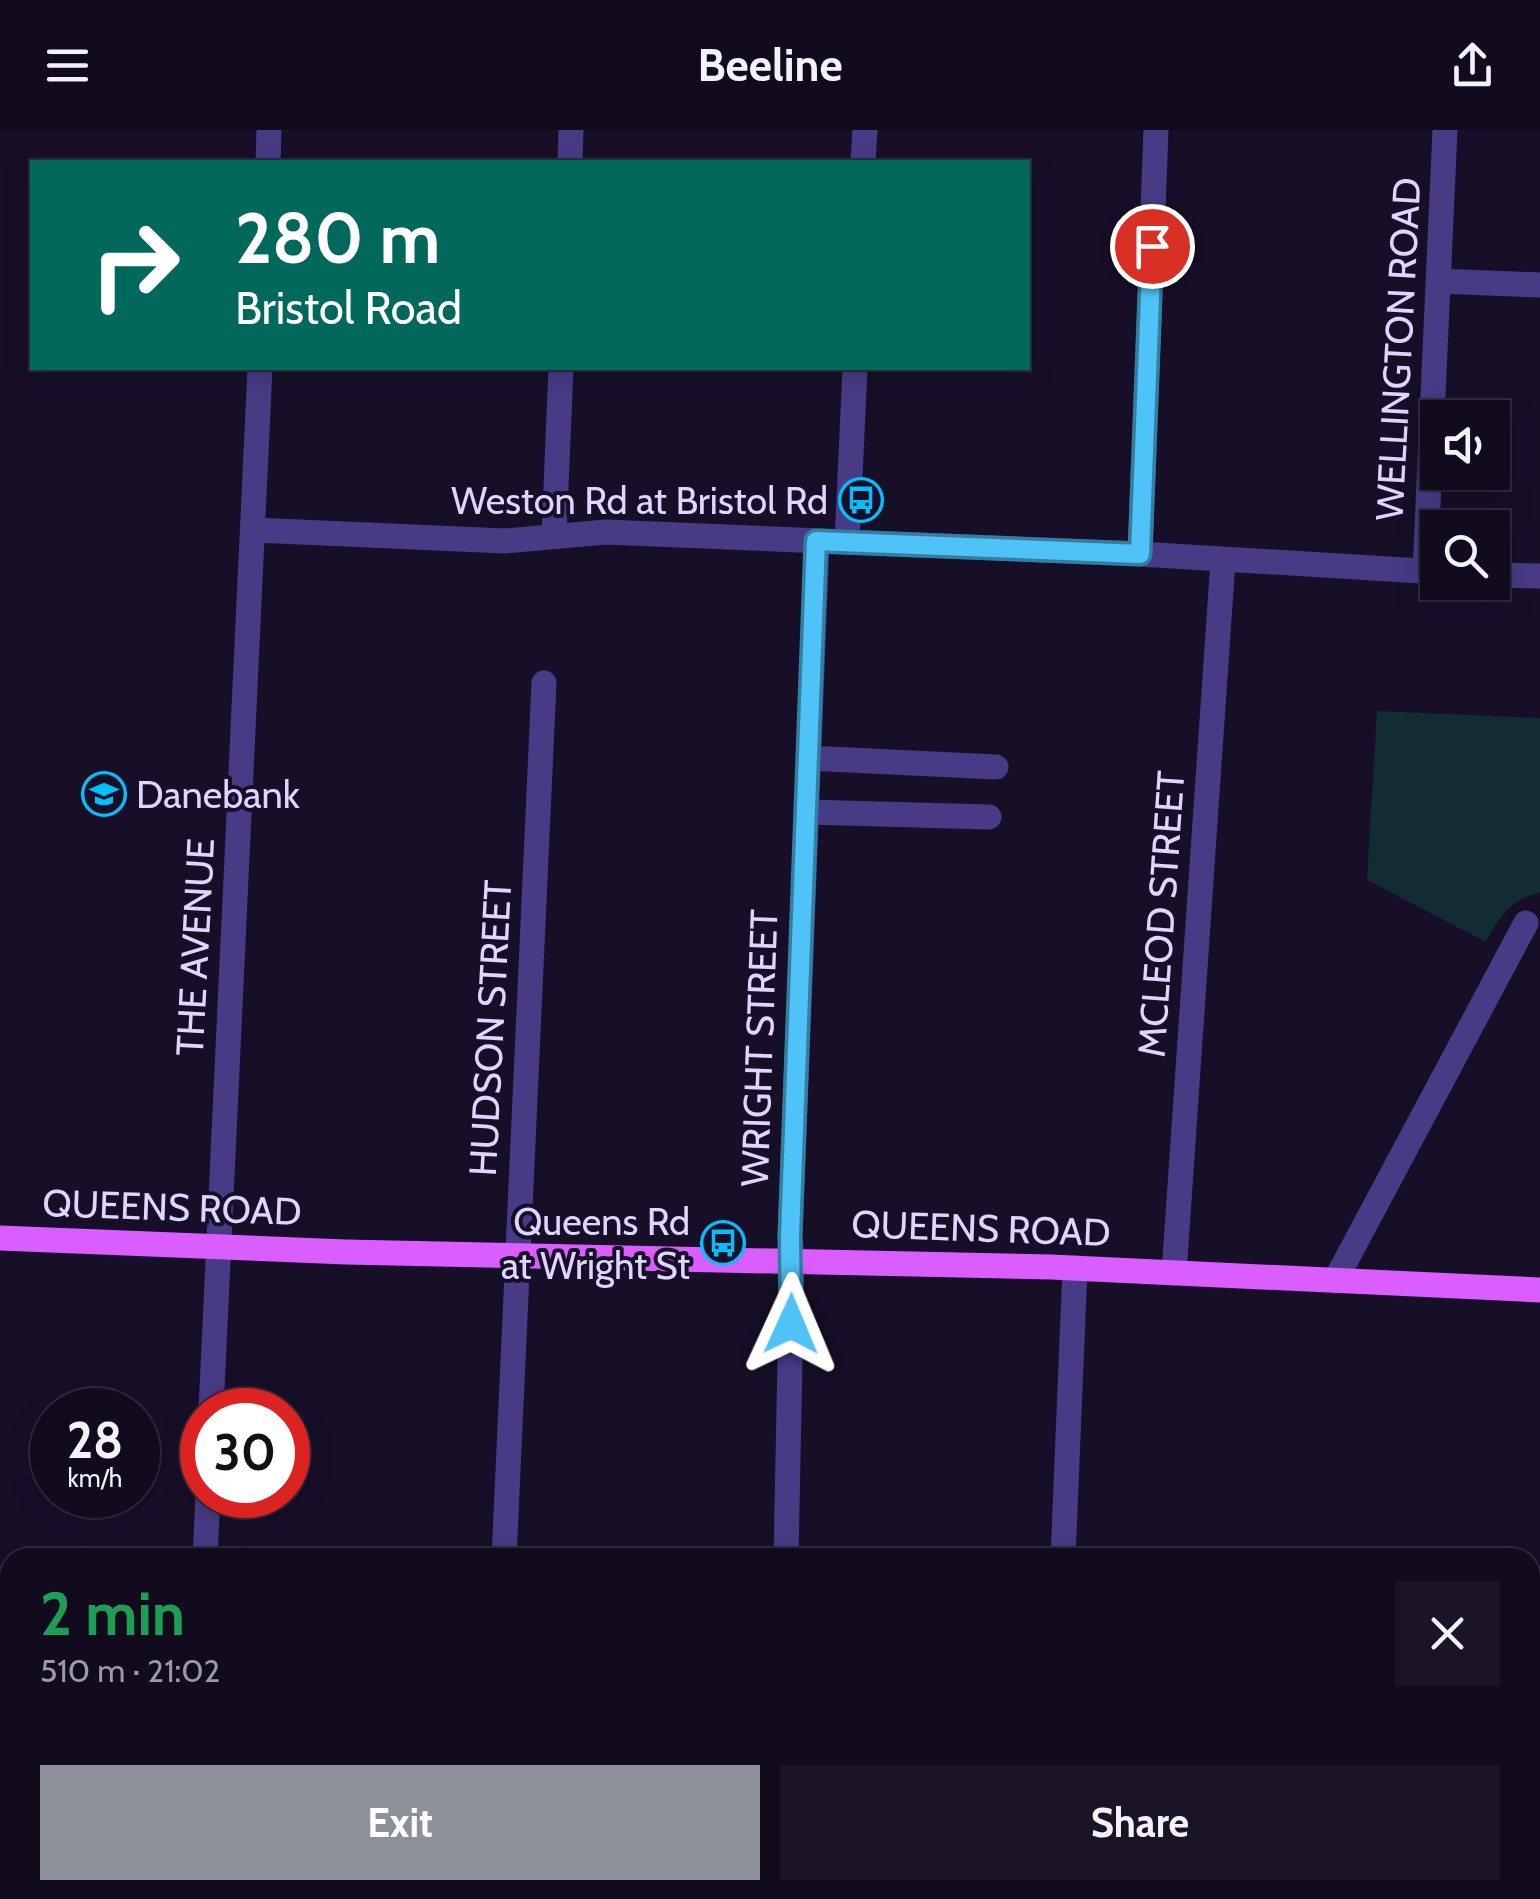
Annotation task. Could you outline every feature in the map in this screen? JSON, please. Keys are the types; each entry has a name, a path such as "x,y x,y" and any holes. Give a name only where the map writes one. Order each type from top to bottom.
{"main road":[{"name":"QUEENS ROAD","path":"0,1238 1075,1268 1540,1290"}],"street":[{"path":"268,160 269,130"},
{"path":"570,160 571,130"},
{"path":"864,160 865,130"},
{"path":"1140,554 1156,130"},
{"name":"WELLINGTON ROAD","path":"1432,510 1445,130"},
{"path":"1438,281 1540,285"},
{"name":"THE AVENUE","path":"212,1388 260,370"},
{"path":"554,535 561,370"},
{"path":"847,542 855,370"},
{"path":"254,530 505,540 606,532 1140,554 1420,571"},
{"name":"WRIGHT STREET","path":"786,1548 790,1236 816,541"},
{"name":"MCLEOD STREET","path":"1174,1273 1223,561"},
{"path":"1510,575 1540,576"},
{"name":"HUDSON STREET","path":"504,1548 544,682"},
{"path":"808,758 996,767"},
{"path":"806,812 990,818"},
{"path":"1335,1281 1526,923"},
{"path":"1063,1548 1075,1268"},
{"path":"205,1548 207,1518"}],"green space":[{"path":"1377,711 1540,718 1540,892 1507,910 1486,942 1367,880"}],"place":[{"name":"Weston Rd at Bristol Rd","path":"861,500"},
{"name":"Danebank","path":"104,794"},
{"name":"Queens Rd at Wright St","path":"723,1243"}],"route":[{"path":"791,1324 790,1236 816,541 1140,554 1152,246"}]}
